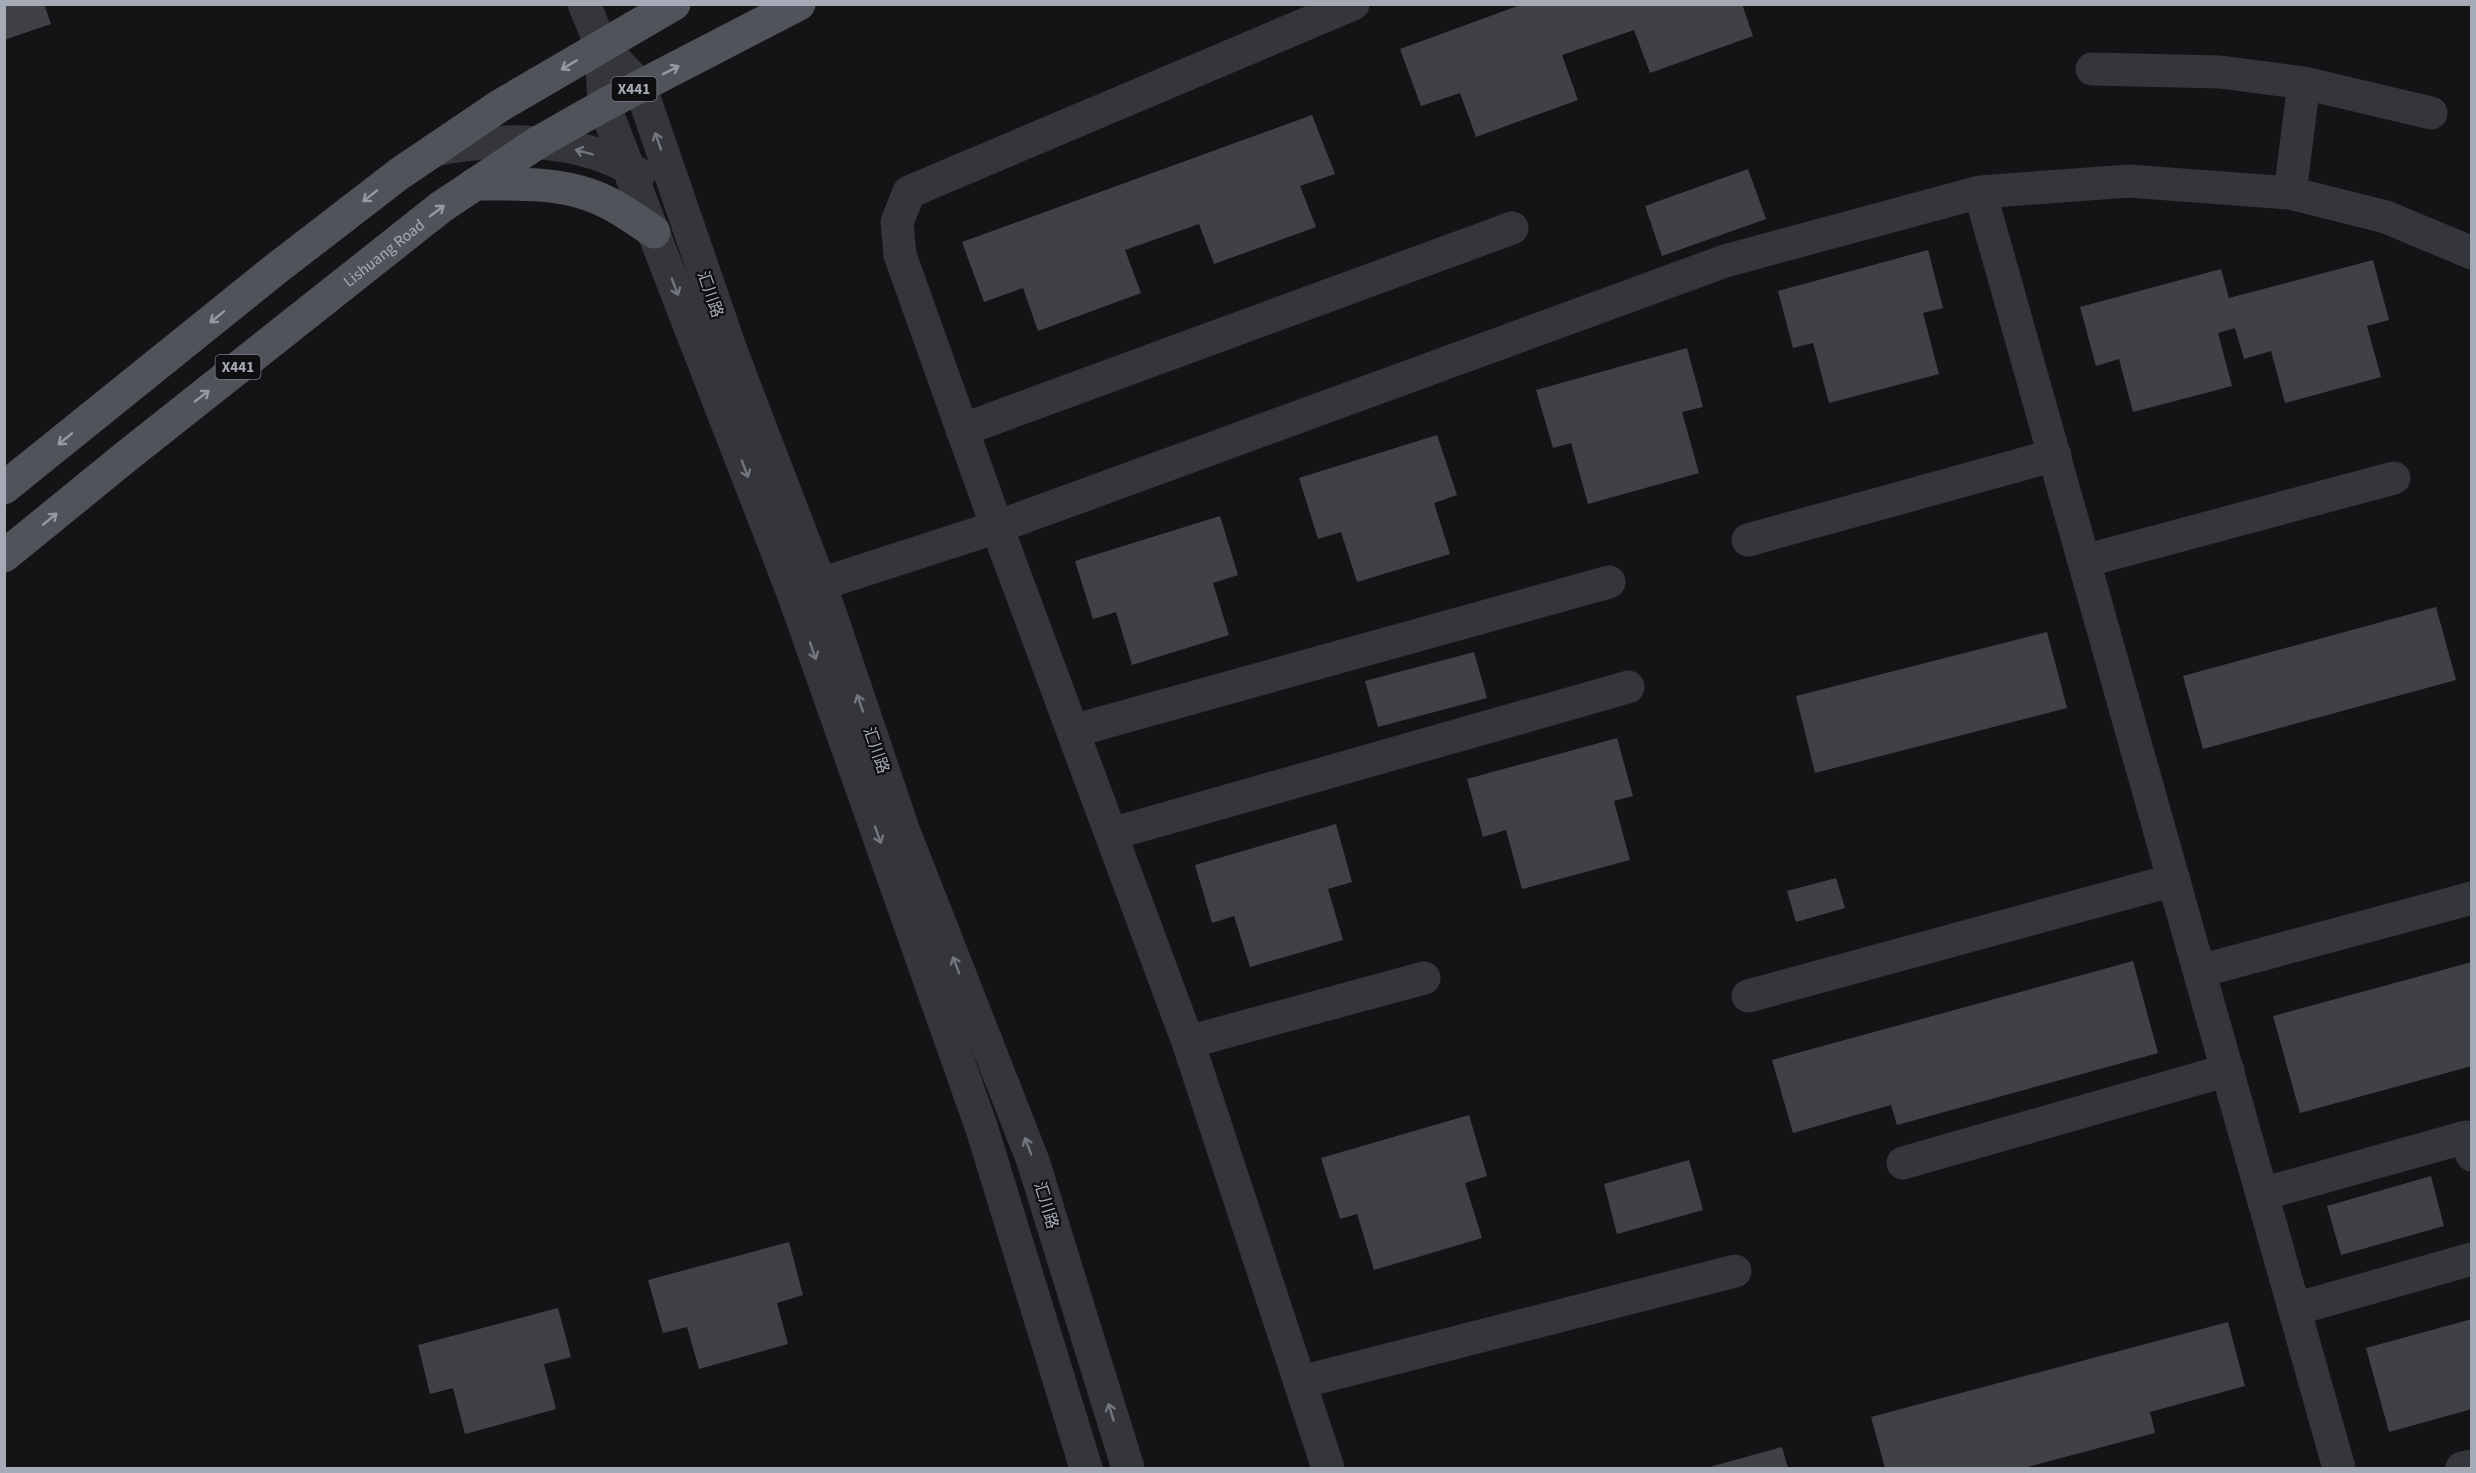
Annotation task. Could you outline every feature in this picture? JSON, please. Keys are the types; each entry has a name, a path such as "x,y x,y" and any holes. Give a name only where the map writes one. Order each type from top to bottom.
{"main road":[{"path":"4,488 277,268 399,174 501,105 674,4"},
{"name":"Lishuang Road","path":"4,556 441,207 537,143 604,105 799,4"},
{"path":"475,184 556,187 590,195 627,214 654,232"}],"street":[{"name":"汇川路","path":"584,4 602,45 639,86 733,356 982,1129 1086,1468"},
{"path":"1328,1468 1188,1042 997,527 900,255 897,222 909,192 1353,4"},
{"name":"汇川路","path":"602,45 604,105 654,232 806,588 1033,1161 1128,1468"},
{"path":"2092,69 2220,72 2304,82 2431,113"},
{"path":"2290,193 2304,82"},
{"path":"434,150 471,143 537,143 583,151 628,166 647,179 684,216"},
{"path":"806,588 997,527 1725,261 1980,192 2129,181 2290,193 2386,217 2472,253"},
{"path":"1980,192 2339,1468"},
{"path":"962,429 1512,228"},
{"path":"1748,540 2055,455"},
{"path":"2084,561 2394,478"},
{"path":"1073,730 1609,582"},
{"path":"1112,834 1628,687"},
{"path":"1748,996 2174,880"},
{"path":"2200,971 2472,898"},
{"path":"1188,1042 1424,978"},
{"path":"1903,1163 2228,1070"},
{"path":"2262,1194 2466,1137 2472,1155"},
{"path":"2295,1309 2472,1259"},
{"path":"1301,1382 1736,1271"},
{"path":"2462,1468 2472,1466"}],"building":[{"path":"4,4 44,4 51,24 4,40"},
{"path":"1523,4 1742,4 1753,36 1650,73 1634,30 1562,55 1578,100 1476,137 1460,93 1421,106 1400,49"},
{"path":"1312,115 1335,174 1300,186 1316,227 1214,264 1199,224 1125,250 1141,293 1038,331 1023,288 984,302 962,242"},
{"path":"1748,169 1766,219 1662,256 1645,206"},
{"path":"1928,250 1943,308 1923,313 1939,374 1829,403 1813,343 1793,348 1778,291"},
{"path":"2373,260 2389,320 2367,326 2381,377 2285,403 2271,351 2244,359 2235,328 2218,333 2232,386 2133,412 2119,359 2096,366 2080,307 2221,269 2229,298"},
{"path":"1687,348 1703,407 1682,412 1699,473 1588,504 1571,443 1553,448 1536,390"},
{"path":"1437,435 1457,495 1434,503 1450,554 1357,582 1341,532 1318,539 1299,478"},
{"path":"1220,516 1238,575 1213,583 1229,635 1132,665 1116,612 1093,619 1075,561"},
{"path":"2436,607 2456,680 2203,749 2183,676"},
{"path":"2047,632 2067,708 1815,773 1796,696"},
{"path":"1474,652 1487,698 1378,727 1365,681"},
{"path":"1617,738 1633,796 1614,801 1630,860 1522,889 1506,830 1483,837 1467,779"},
{"path":"1336,824 1352,882 1328,889 1343,940 1250,967 1234,916 1212,923 1195,865"},
{"path":"1836,878 1845,908 1796,922 1787,891"},
{"path":"2133,961 2158,1053 1897,1125 1891,1105 1793,1133 1772,1060"},
{"path":"2472,962 2472,1066 2300,1113 2273,1016"},
{"path":"1469,1115 1487,1176 1465,1183 1482,1238 1374,1270 1357,1214 1340,1219 1321,1158"},
{"path":"1689,1160 1703,1210 1617,1234 1604,1184"},
{"path":"2431,1176 2444,1226 2341,1255 2327,1206"},
{"path":"789,1242 803,1295 777,1303 788,1344 699,1369 687,1327 663,1333 648,1280"},
{"path":"558,1308 571,1357 544,1364 556,1409 465,1434 453,1388 430,1394 418,1345"},
{"path":"2472,1319 2472,1409 2389,1432 2366,1348"},
{"path":"2228,1322 2245,1386 2150,1412 2155,1433 2024,1468 1885,1468 1871,1417"},
{"path":"1782,1447 1788,1468 1706,1468"}]}
